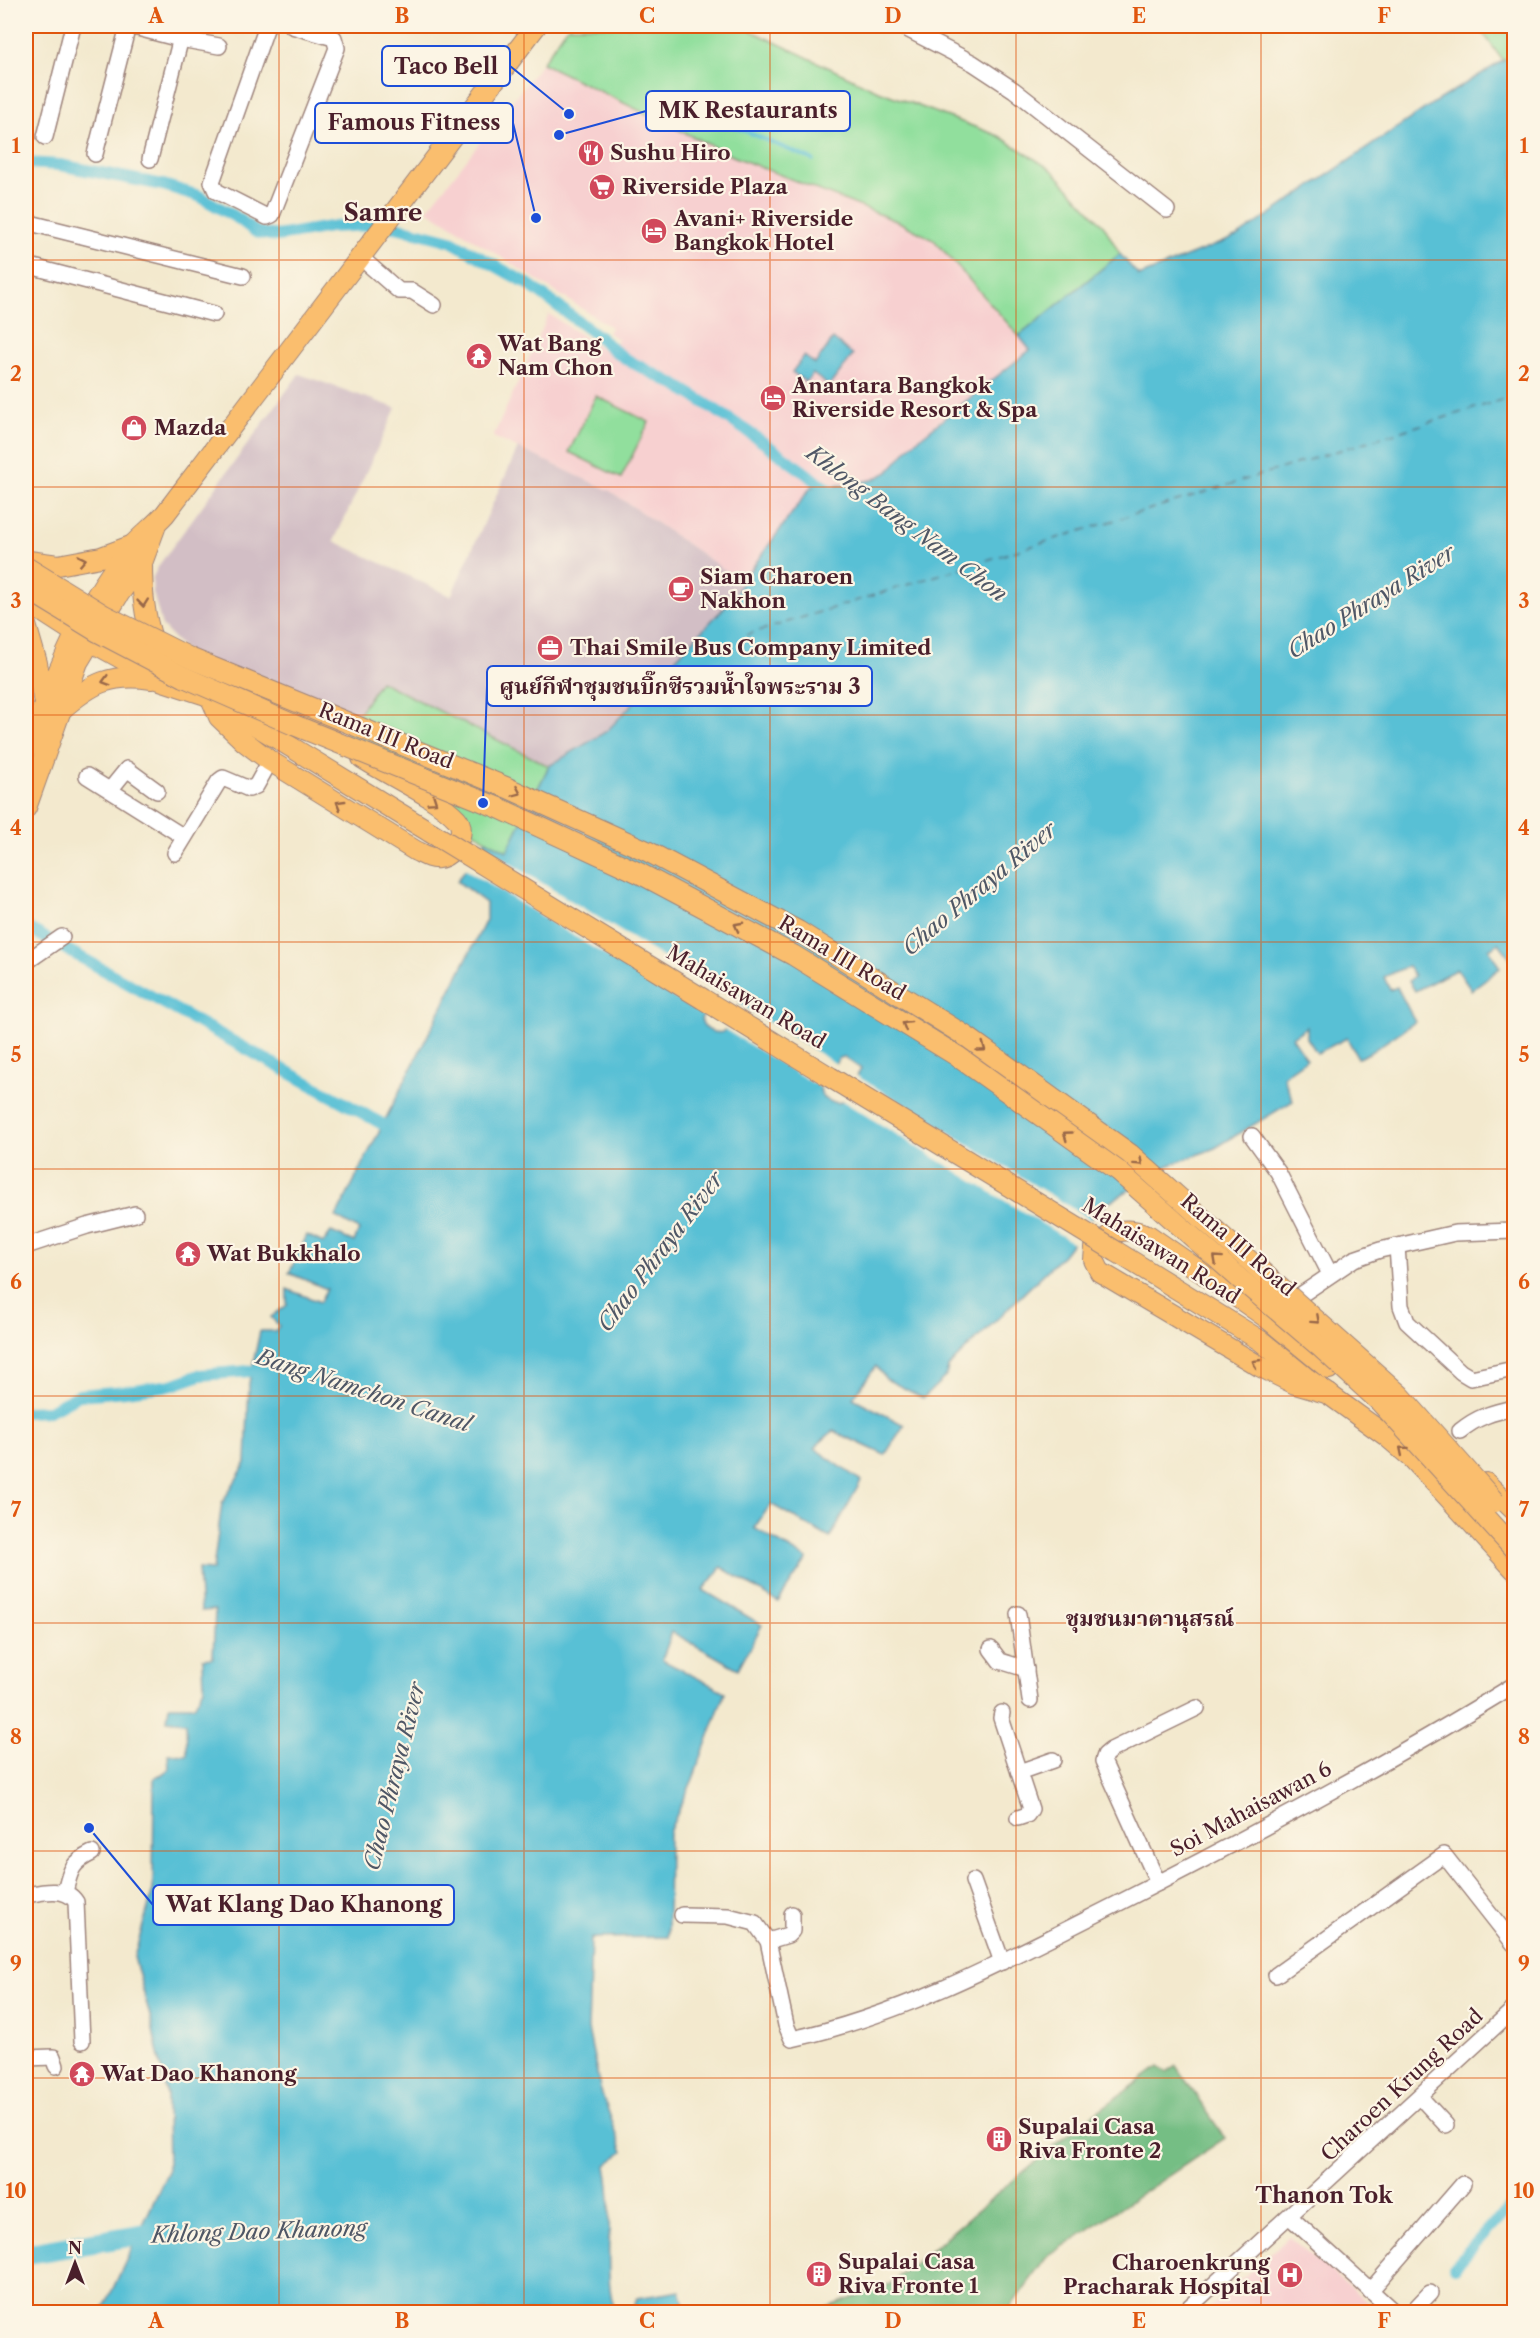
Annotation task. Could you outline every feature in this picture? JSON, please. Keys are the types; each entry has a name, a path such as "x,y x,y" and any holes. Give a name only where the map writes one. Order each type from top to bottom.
{"main road":[{"path":"26,808 53,707 82,637 101,605 157,523 536,26"},
{"path":"27,562 58,565 101,557 137,554"},
{"path":"137,554 142,603 153,642"},
{"name":"Mahaisawan Road","path":"27,562 101,605 153,642 209,696"},
{"name":"Rama III Road","path":"27,562 104,615 192,659 508,788 646,851 798,931 967,1037 1139,1162 1400,1395 1515,1524"},
{"name":"Rama III Road","path":"26,588 98,632 184,677 294,725 499,808 639,873 793,956 957,1056 1118,1171 1320,1346 1381,1403 1515,1549"},
{"name":"Mahaisawan Road","path":"26,602 82,637 160,680 209,696 1261,1341 1410,1456 1515,1569"},
{"path":"26,625 53,707"},
{"path":"179,665 261,697 313,723 383,771 434,801 458,820 461,826 461,836 447,856 439,859 431,858 270,761 245,742 219,717 209,696"},
{"path":"26,750 53,707 100,681 136,676 160,680"},
{"path":"1329,1369 1267,1318 1148,1235 1135,1230 1122,1230 1106,1236 1095,1248 1094,1260 1100,1272 1259,1366 1295,1384 1329,1394"},
{"name":"Mahaisawan Road","path":"1261,1341 1282,1347 1329,1369 1419,1427 1457,1457 1515,1510"},
{"path":"1495,1502 1515,1515"}],"street":[{"path":"45,137 73,26"},
{"path":"94,154 129,26 182,32 219,46"},
{"path":"267,26 212,182 216,191 267,216 272,215 337,48 334,38 292,26"},
{"path":"901,26 973,63 1014,90 1167,210"},
{"path":"150,159 182,32"},
{"path":"26,222 243,276"},
{"path":"362,254 399,291 411,291 434,304"},
{"path":"26,265 214,314"},
{"path":"175,853 219,781 223,778 249,789 253,788 270,761"},
{"path":"110,790 127,769 156,791"},
{"path":"87,776 184,837"},
{"path":"26,962 62,937"},
{"path":"1252,1136 1278,1172 1330,1274"},
{"path":"26,1246 87,1226 135,1214"},
{"path":"1267,1318 1354,1259 1380,1250 1455,1233 1515,1231"},
{"path":"1397,1246 1401,1306 1407,1322 1461,1372 1471,1378 1515,1369"},
{"path":"1460,1431 1474,1420 1489,1413 1515,1408"},
{"path":"1018,1614 1030,1700"},
{"path":"991,1649 1000,1661 1026,1669"},
{"name":"Soi Mahaisawan 6","path":"768,1941 786,2025 792,2039 820,2033 948,1988 1002,1962 1158,1883 1445,1728 1515,1685"},
{"path":"1158,1883 1103,1761 1110,1750 1197,1708"},
{"path":"1002,1713 1001,1718 1031,1809 1027,1815 1018,1818"},
{"path":"1019,1772 1053,1760"},
{"path":"65,1892 70,1869 82,1858 92,1853"},
{"path":"1276,1975 1444,1855 1515,1944"},
{"path":"973,1881 1002,1962"},
{"path":"26,1895 65,1892 72,1895 76,1902 82,2041"},
{"path":"682,1915 729,1916 745,1919 756,1923 768,1941 781,1938 792,1931 792,1914"},
{"name":"Charoen Krung Road","path":"1184,2313 1515,2009"},
{"path":"26,2058 53,2057 57,2066"},
{"path":"1420,2097 1446,2125"},
{"path":"1370,2291 1463,2184"},
{"path":"1290,2217 1394,2313"},
{"path":"1412,2313 1430,2293"}],"shaded area":[{"name":"Anantara Bangkok Riverside Resort & Spa","path":"542,63 730,155 899,222 934,240 1030,350 911,445 888,472 872,480 811,487 742,582 610,491 493,437 549,314 602,349 612,350 618,339 608,333 611,327 427,210"},
{"path":"299,374 396,408 334,541 451,596 518,448 610,491 742,582 735,596 607,731 549,766 380,681 353,723 189,654 162,626 152,579 159,565"},
{"name":"Charoenkrung Pracharak Hospital","path":"1289,2237 1380,2312 1204,2312"}],"green space":[{"path":"568,26 741,26 876,90 999,136 1052,170 1104,226 1120,254 1019,336 934,240 899,222 730,155 542,63"},
{"path":"1478,26 1514,26 1514,54 1503,61"},
{"path":"596,396 649,422 621,478 569,452"},
{"path":"380,681 549,766 507,852 486,840 343,738"},
{"path":"1176,2066 1225,2138 1046,2258 1007,2312 815,2312 890,2284 1083,2122 1159,2067 1166,2073"}],"water":[{"name":"Chao Phraya River","path":"1514,54 1514,963 1499,943 1489,949 1500,968 1471,990 1457,969 1415,991 1409,981 1414,976 1408,966 1384,977 1390,990 1397,987 1415,1022 1358,1058 1347,1038 1317,1053 1307,1038 1307,1027 1292,1037 1307,1059 1283,1076 1293,1101 1215,1148 1167,1166 1108,1203 1093,1216 1063,1255 948,1367 946,1376 923,1398 886,1379 876,1366 853,1398 904,1425 885,1455 833,1431 814,1448 861,1481 830,1538 771,1504 754,1528 807,1559 778,1602 721,1567 703,1590 762,1625 738,1669 672,1632 662,1660 725,1692 693,1779 669,1832 668,1937 591,1938 588,2029 600,2088 623,2152 606,2165 610,2197 610,2291 617,2312 102,2312 168,2171 167,2095 150,2016 134,1957 153,1890 154,1779 169,1770 168,1754 187,1755 186,1722 167,1720 169,1706 194,1706 204,1688 203,1659 213,1658 215,1610 201,1611 198,1569 213,1570 222,1503 246,1463 249,1383 260,1331 275,1331 279,1326 271,1317 287,1305 287,1289 320,1302 327,1289 289,1273 307,1235 323,1243 331,1232 354,1242 359,1230 336,1217 486,920 486,903 457,881 486,840 507,851 549,766 607,731 735,596 742,582 811,487 872,480 888,472 911,445 1030,350 1019,336 1120,254 1139,276 1238,236 1435,102","holes":["725,987 742,999 723,1032 712,1032 704,1026 701,1019 720,989","844,1057 861,1069 842,1102 831,1102 823,1096 820,1089 839,1058"]},
{"path":"833,339 853,355 829,386 813,374 806,382 792,372 804,356 815,364"},
{"path":"680,2291 686,2312 633,2312 637,2298"}],"pier":[{"path":"479,844 721,993 706,1017 463,868"},
{"path":"737,1002 838,1065 823,1089 722,1028"},
{"path":"854,1074 1093,1221 1075,1244 839,1099"}],"waterway":[{"path":"710,116 813,160"},
{"name":"Khlong Bang Nam Chon","path":"26,163 60,165 163,185 199,196 239,219 256,232 277,236 330,227 370,225 396,227 451,241 528,284 620,355 674,384 723,415 835,495"},
{"path":"26,927 395,1131"},
{"name":"Bang Namchon Canal","path":"26,1412 49,1411 79,1395 172,1385 200,1375 251,1371 266,1376"},
{"path":"1454,2267 1514,2202"},
{"name":"Khlong Dao Khanong","path":"26,2254 167,2230"}],"ferry route":[{"path":"746,635 1514,396"}],"place":[{"name":"Taco Bell","path":"569,114"},
{"name":"MK Restaurants","path":"559,135"},
{"name":"Sushu Hiro","path":"591,153"},
{"name":"Riverside Plaza","path":"602,187"},
{"name":"Famous Fitness","path":"536,218"},
{"name":"Avani+ Riverside Bangkok Hotel","path":"654,231"},
{"name":"Wat Bang Nam Chon","path":"479,356"},
{"name":"Anantara Bangkok Riverside Resort & Spa","path":"773,398"},
{"name":"Mazda","path":"134,428"},
{"name":"Siam Charoen Nakhon","path":"681,589"},
{"name":"Thai Smile Bus Company Limited","path":"550,648"},
{"name":"ศูนย์กีฬาชุมชนบิ๊กซีรวมน้ำใจพระราม 3","path":"483,803"},
{"name":"Wat Bukkhalo","path":"188,1254"},
{"name":"Wat Klang Dao Khanong","path":"89,1828"},
{"name":"Wat Dao Khanong","path":"82,2074"},
{"name":"Supalai Casa Riva Fronte 2","path":"999,2139"},
{"name":"Supalai Casa Riva Fronte 1","path":"819,2274"},
{"name":"Charoenkrung Pracharak Hospital","path":"1290,2275"}],"district":[{"name":"Samre","path":"383,213"},
{"name":"ชุมชนมาตานุสรณ์","path":"1150,1618"},
{"name":"Thanon Tok","path":"1324,2195"}]}
